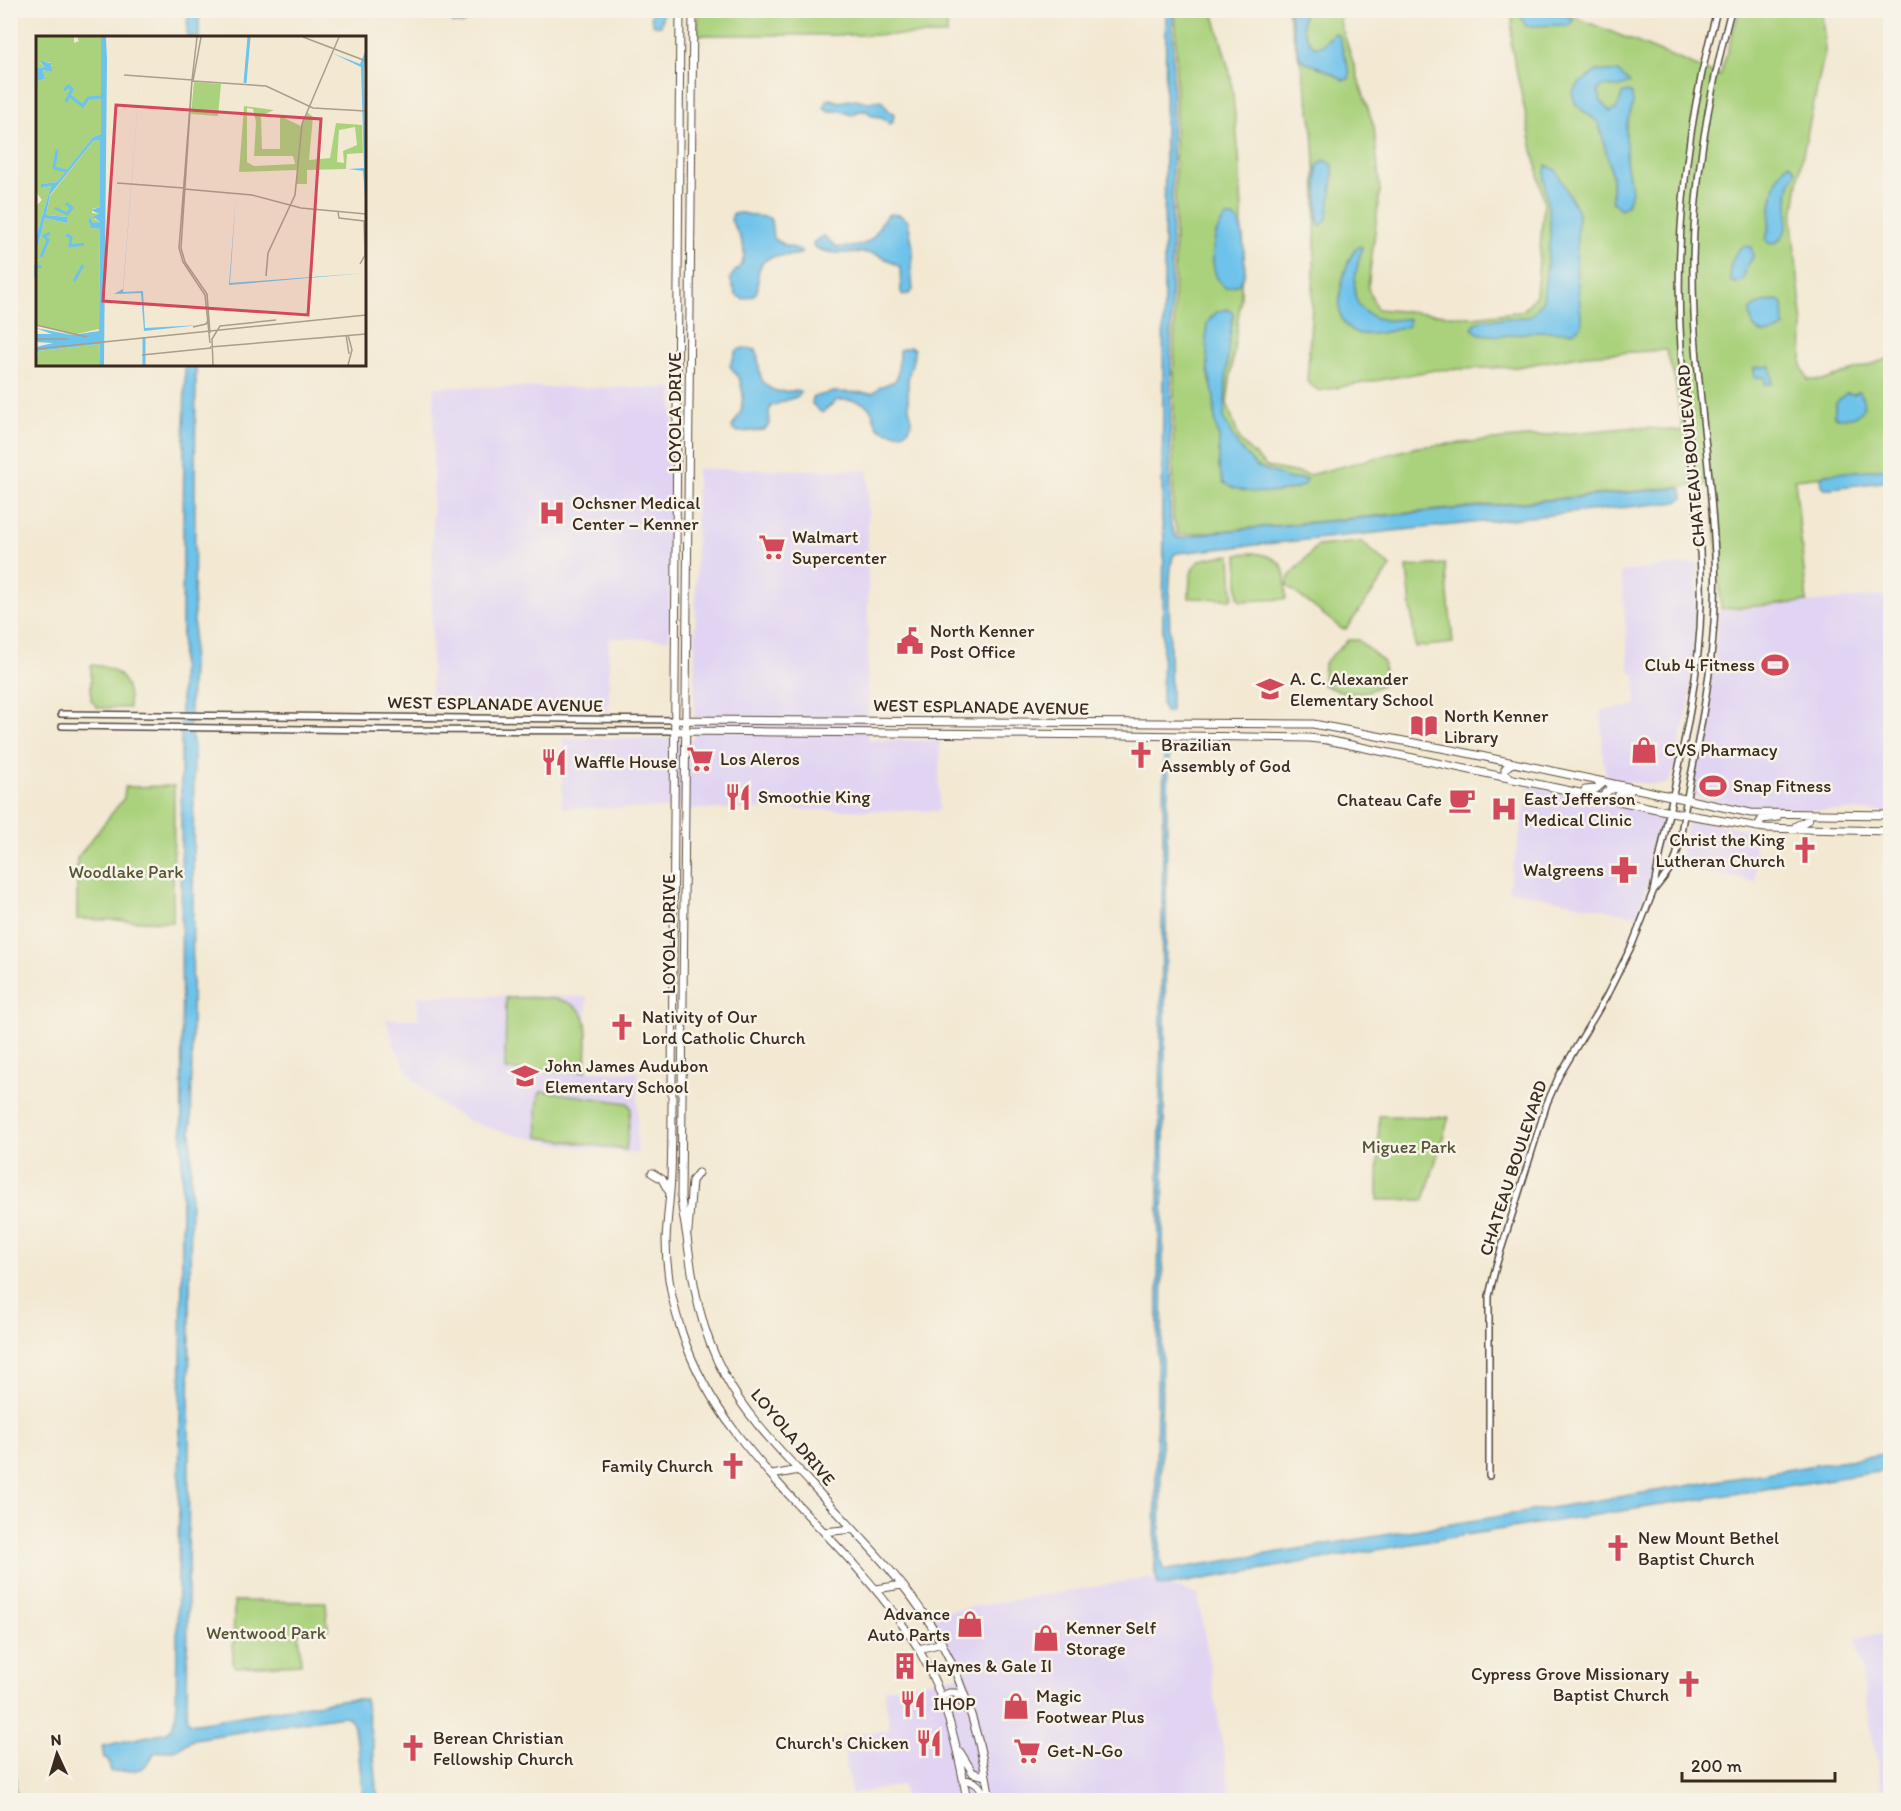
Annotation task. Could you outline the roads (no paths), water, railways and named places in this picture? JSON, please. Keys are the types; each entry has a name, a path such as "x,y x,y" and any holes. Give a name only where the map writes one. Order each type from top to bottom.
{"main road":[{"name":"LOYOLA DRIVE","path":"680,10 673,1084 666,1240 668,1276 675,1313 687,1349 713,1401 735,1432 772,1475 876,1589 919,1649 941,1697 958,1750 967,1800"},
{"name":"LOYOLA DRIVE","path":"693,10 681,1197 698,1308 713,1353 750,1414 902,1584 942,1643 960,1682 973,1722 990,1800"},
{"path":"679,58 692,58"},
{"path":"679,162 692,162"},
{"path":"678,199 691,199"},
{"path":"678,297 690,297"},
{"path":"676,482 690,483"},
{"name":"WEST ESPLANADE AVENUE","path":"675,720 877,720 1326,726 1751,813 1890,815"},
{"path":"766,720 766,732"},
{"path":"821,732 822,720"},
{"path":"877,720 878,733"},
{"path":"937,721 937,732"},
{"path":"1242,724 1248,738"},
{"path":"1287,738 1295,731 1298,724"},
{"name":"WEST ESPLANADE AVENUE","path":"675,731 937,732 1327,740 1483,774 1757,827 1890,831"},
{"path":"675,754 686,754"},
{"path":"1483,774 1494,769 1495,764 1489,758"},
{"path":"1514,763 1505,769 1505,774 1514,780"},
{"path":"1568,790 1593,791 1604,782"},
{"path":"1602,797 1609,790 1623,786"},
{"path":"1616,800 1621,791 1645,791"},
{"path":"1722,821 1743,821 1751,813"},
{"path":"1757,827 1762,819 1792,814"},
{"path":"1775,829 1804,824 1810,814"},
{"path":"652,1173 665,1182 669,1198"},
{"path":"687,1240 692,1181 698,1173"},
{"path":"772,1475 799,1470"},
{"path":"824,1532 853,1529"},
{"path":"876,1589 902,1584"},
{"path":"919,1649 942,1643"},
{"path":"941,1697 949,1693 956,1693 973,1722"},
{"path":"958,1750 974,1773 986,1776"},
{"path":"963,1780 971,1780 980,1786 985,1800"}],"street":[{"name":"CHATEAU BOULEVARD","path":"1653,892 1691,710 1700,625 1701,557 1681,349 1679,251 1686,161 1695,100 1717,10"},
{"name":"CHATEAU BOULEVARD","path":"1489,1476 1489,1296 1496,1266 1547,1103 1559,1076 1606,997 1627,955 1653,892 1674,861 1681,836 1704,712 1714,625 1714,548 1712,503 1696,348 1693,272 1699,163 1709,102 1731,10"},
{"path":"1681,349 1696,348"},
{"path":"1694,479 1708,479"},
{"path":"1701,607 1715,607"},
{"path":"1700,625 1714,625"},
{"path":"1691,710 1704,712"},
{"name":"WEST ESPLANADE AVENUE","path":"61,714 675,720"},
{"name":"WEST ESPLANADE AVENUE","path":"62,726 675,731"},
{"path":"1659,858 1674,861"}],"water":[{"path":"188,11 199,11 199,36 187,36"},
{"path":"452,11 471,11 470,19 463,24 453,23"},
{"path":"652,11 663,11 661,26 653,25"},
{"path":"1166,11 1173,11 1170,514 1171,526 1176,537 1676,488 1682,489 1683,498 1677,502 1177,553 1173,556 1171,565 1169,596 1171,710 1165,712 1162,704 1164,537 1162,519"},
{"path":"1289,11 1304,11 1302,21 1304,31 1308,40 1316,47 1322,46 1334,33 1339,36 1350,74 1349,79 1343,80 1300,59"},
{"path":"1558,11 1573,19 1568,25 1526,26 1519,12"},
{"path":"1597,71 1618,72 1630,83 1620,87 1603,86 1598,90 1601,101 1610,112 1617,109 1622,94 1628,92 1632,94 1633,104 1626,127 1626,161 1632,191 1627,205 1621,209 1612,202 1612,175 1599,123 1576,105 1572,93 1580,83"},
{"path":"830,99 839,102 856,99 868,102 881,100 889,111 894,113 893,122 890,124 882,117 872,116 867,111 859,111 852,115 840,111 828,111 824,107 826,101"},
{"path":"1325,160 1333,165 1333,176 1327,219 1320,226 1317,168"},
{"path":"1790,163 1796,171 1789,188 1786,227 1780,240 1773,244 1768,243 1766,239 1775,187 1783,169"},
{"path":"1546,165 1556,170 1578,212 1576,267 1582,325 1573,332 1539,331 1501,336 1480,334 1472,329 1475,323 1487,319 1529,317 1543,301 1550,236 1544,179"},
{"path":"741,213 769,218 773,238 802,253 775,256 765,260 759,271 755,294 743,299 736,295 730,279 744,257 741,240 731,220 733,214"},
{"path":"890,214 900,215 908,221 913,248 911,269 913,290 909,294 902,295 900,267 886,258 870,253 827,251 813,246 814,242 824,236 837,247 864,244 873,238 883,220"},
{"path":"1226,217 1233,217 1239,222 1243,236 1245,269 1239,284 1226,288 1215,274 1213,253 1217,232"},
{"path":"1360,246 1362,247 1355,284 1358,303 1372,316 1385,320 1409,319 1408,326 1362,334 1352,331 1343,322 1340,300 1343,279 1350,259"},
{"path":"1744,246 1751,247 1753,257 1746,268 1743,281 1735,283 1731,281 1730,267 1737,252"},
{"path":"1776,300 1782,302 1783,305 1784,327 1766,334 1756,330 1750,311 1756,305"},
{"path":"1226,309 1232,311 1233,315 1228,351 1224,420 1239,447 1256,466 1290,479 1306,479 1304,485 1285,491 1251,492 1231,487 1223,482 1219,467 1219,439 1215,422 1214,396 1208,371 1206,335 1207,323 1217,312"},
{"path":"910,347 914,349 908,380 911,425 906,431 895,433 878,427 869,408 857,401 837,400 822,413 812,404 813,397 833,392 873,393 880,387 895,381 898,375 899,350"},
{"path":"743,348 756,350 760,374 770,388 777,391 801,392 799,396 771,406 770,423 764,430 741,432 734,431 732,427 741,412 743,394 740,380 730,366 736,351"},
{"path":"185,366 196,366 194,624 190,707 190,731 194,746 187,1718 190,1723 197,1723 347,1699 365,1699 373,1747 378,1800 363,1800 358,1745 353,1723 348,1717 342,1716 194,1739 177,1749 154,1753 146,1765 132,1771 111,1772 108,1759 104,1759 102,1746 167,1732 176,1717 182,1274 181,707"},
{"path":"1771,366 1772,384 1765,384 1765,377 1754,377 1754,368"},
{"path":"1860,392 1864,406 1859,414 1837,418 1834,415 1836,403 1846,393"},
{"path":"1890,468 1890,481 1831,488 1824,488 1822,485 1821,478 1825,474"},
{"path":"1166,746 1170,748 1167,807 1160,1557 1164,1569 1890,1453 1890,1470 1465,1535 1162,1586 1158,1584 1155,1572 1164,748"},
{"path":"11,1735 15,1771 16,1800 11,1800"}],"place":[{"name":"Ochsner Medical Center – Kenner","path":"552,513"},
{"name":"Walmart Supercenter","path":"772,547"},
{"name":"North Kenner Post Office","path":"910,641"},
{"name":"Club 4 Fitness","path":"1775,665"},
{"name":"A. C. Alexander Elementary School","path":"1270,689"},
{"name":"North Kenner Library","path":"1424,726"},
{"name":"CVS Pharmacy","path":"1644,750"},
{"name":"Brazilian Assembly of God","path":"1141,755"},
{"name":"Los Aleros","path":"700,759"},
{"name":"Waffle House","path":"554,762"},
{"name":"Snap Fitness","path":"1713,786"},
{"name":"Smoothie King","path":"738,797"},
{"name":"Chateau Cafe","path":"1462,800"},
{"name":"East Jefferson Medical Clinic","path":"1504,809"},
{"name":"Christ the King Lutheran Church","path":"1805,850"},
{"name":"Walgreens","path":"1624,870"},
{"name":"Nativity of Our Lord Catholic Church","path":"622,1027"},
{"name":"John James Audubon Elementary School","path":"525,1076"},
{"name":"Family Church","path":"733,1466"},
{"name":"New Mount Bethel Baptist Church","path":"1618,1548"},
{"name":"Advance Auto Parts","path":"970,1624"},
{"name":"Kenner Self Storage","path":"1046,1638"},
{"name":"Haynes & Gale II","path":"905,1666"},
{"name":"Cypress Grove Missionary Baptist Church","path":"1689,1684"},
{"name":"IHOP","path":"913,1704"},
{"name":"Magic Footwear Plus","path":"1016,1706"},
{"name":"Church's Chicken","path":"929,1743"},
{"name":"Berean Christian Fellowship Church","path":"413,1748"},
{"name":"Get-N-Go","path":"1027,1751"}],"park label":[{"name":"Woodlake Park","path":"126,872"},
{"name":"Miguez Park","path":"1409,1147"},
{"name":"Wentwood Park","path":"266,1633"}]}
